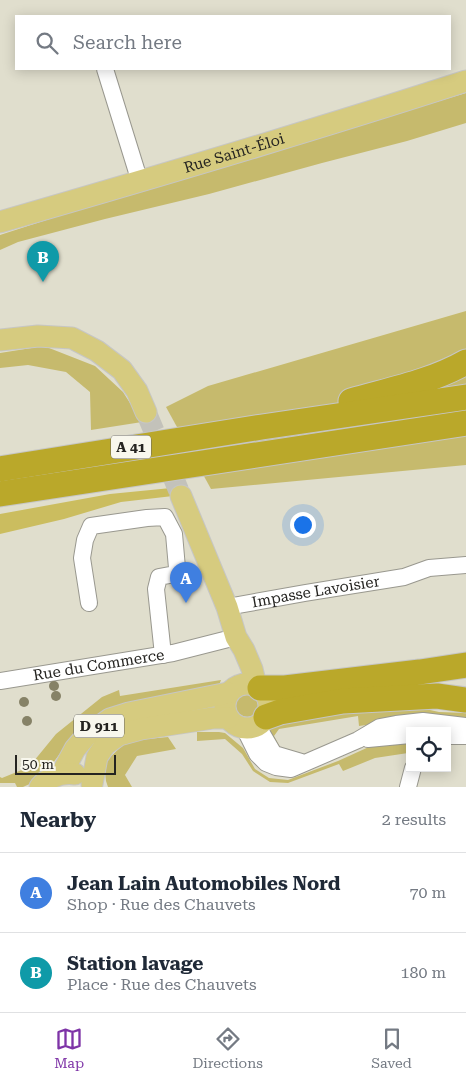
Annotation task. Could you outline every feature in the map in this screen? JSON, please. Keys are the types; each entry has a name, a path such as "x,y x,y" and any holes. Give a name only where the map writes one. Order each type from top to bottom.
{"highway":[{"path":"262,427 420,382 466,362"},
{"name":"A 41","path":"0,469 262,427 466,397"},
{"name":"A 41","path":"0,494 466,423"},
{"path":"356,440 466,432"},
{"path":"246,688 284,688 461,665"},
{"path":"437,696 466,687"},
{"path":"249,722 280,712 343,700 466,695"},
{"path":"437,696 466,700"}],"main road":[{"name":"Rue Saint-Éloi","path":"0,222 140,182 384,108 466,81"},
{"path":"0,340 38,336 72,338 97,351 122,370 137,390 146,412"},
{"path":"181,496 227,607 235,644 244,650 252,669 246,688"},
{"path":"246,688 264,692 269,704 268,711 249,722 225,712 224,706 225,699 246,688"},
{"name":"D 911","path":"62,773 75,749 86,736 110,719 129,713 246,688"},
{"name":"D 911","path":"93,785 97,757 105,745 119,735 140,729 213,718 249,722"},
{"path":"40,787 48,779 62,773 83,777 93,785"}],"street":[{"path":"105,70 140,182"},
{"path":"89,603 82,558 85,540 91,526 147,518 166,518 174,534 177,568 175,574 159,577 156,589 163,655"},
{"name":"Impasse Lavoisier","path":"227,607 404,577 429,568 466,565"},
{"name":"Rue du Commerce","path":"0,681 163,655 198,647 235,644"},
{"path":"308,706 324,694 345,691 349,680"},
{"path":"249,722 257,754 266,763 276,768 291,769 358,740 380,727 396,724 410,727"},
{"path":"451,729 465,729"},
{"path":"451,734 465,729"},
{"path":"408,787 412,772"}],"shaded area":[{"path":"0,0 466,0 466,787 0,787"},
{"path":"466,93 466,123 407,141 209,194 18,242 0,250 0,235 108,200"},
{"path":"466,311 466,465 211,489 166,407 208,386"},
{"path":"44,346 95,366 123,392 142,422 91,430 90,392 66,372 28,365 0,368 0,353"},
{"path":"171,488 173,496 121,502 64,519 0,534 0,514 110,494"},
{"path":"221,680 217,691 70,740 53,763 34,782 23,787 17,787 15,783 0,783 0,777 2,778 29,767 56,734 102,697 119,690 120,696"},
{"path":"248,691 257,695 261,704 257,713 248,717 239,713 235,704 239,695"},
{"path":"421,708 439,712 466,713 466,725 380,723 359,726 358,716 279,729 274,736 280,747 270,737 270,730 274,719 294,714"},
{"path":"197,732 225,733 243,748 255,769 269,778 288,780 371,746 405,741 406,753 375,758 343,771 339,764 288,783 270,782 253,771 242,754 225,739 197,741"},
{"path":"168,737 176,749 137,756 125,775 132,787 108,787 104,763 127,741"}],"tunnel":[{"path":"146,412 181,496"}],"place":[{"name":"Station lavage","path":"43,282"},
{"name":"Jean Lain Automobiles Nord","path":"186,603"}]}
